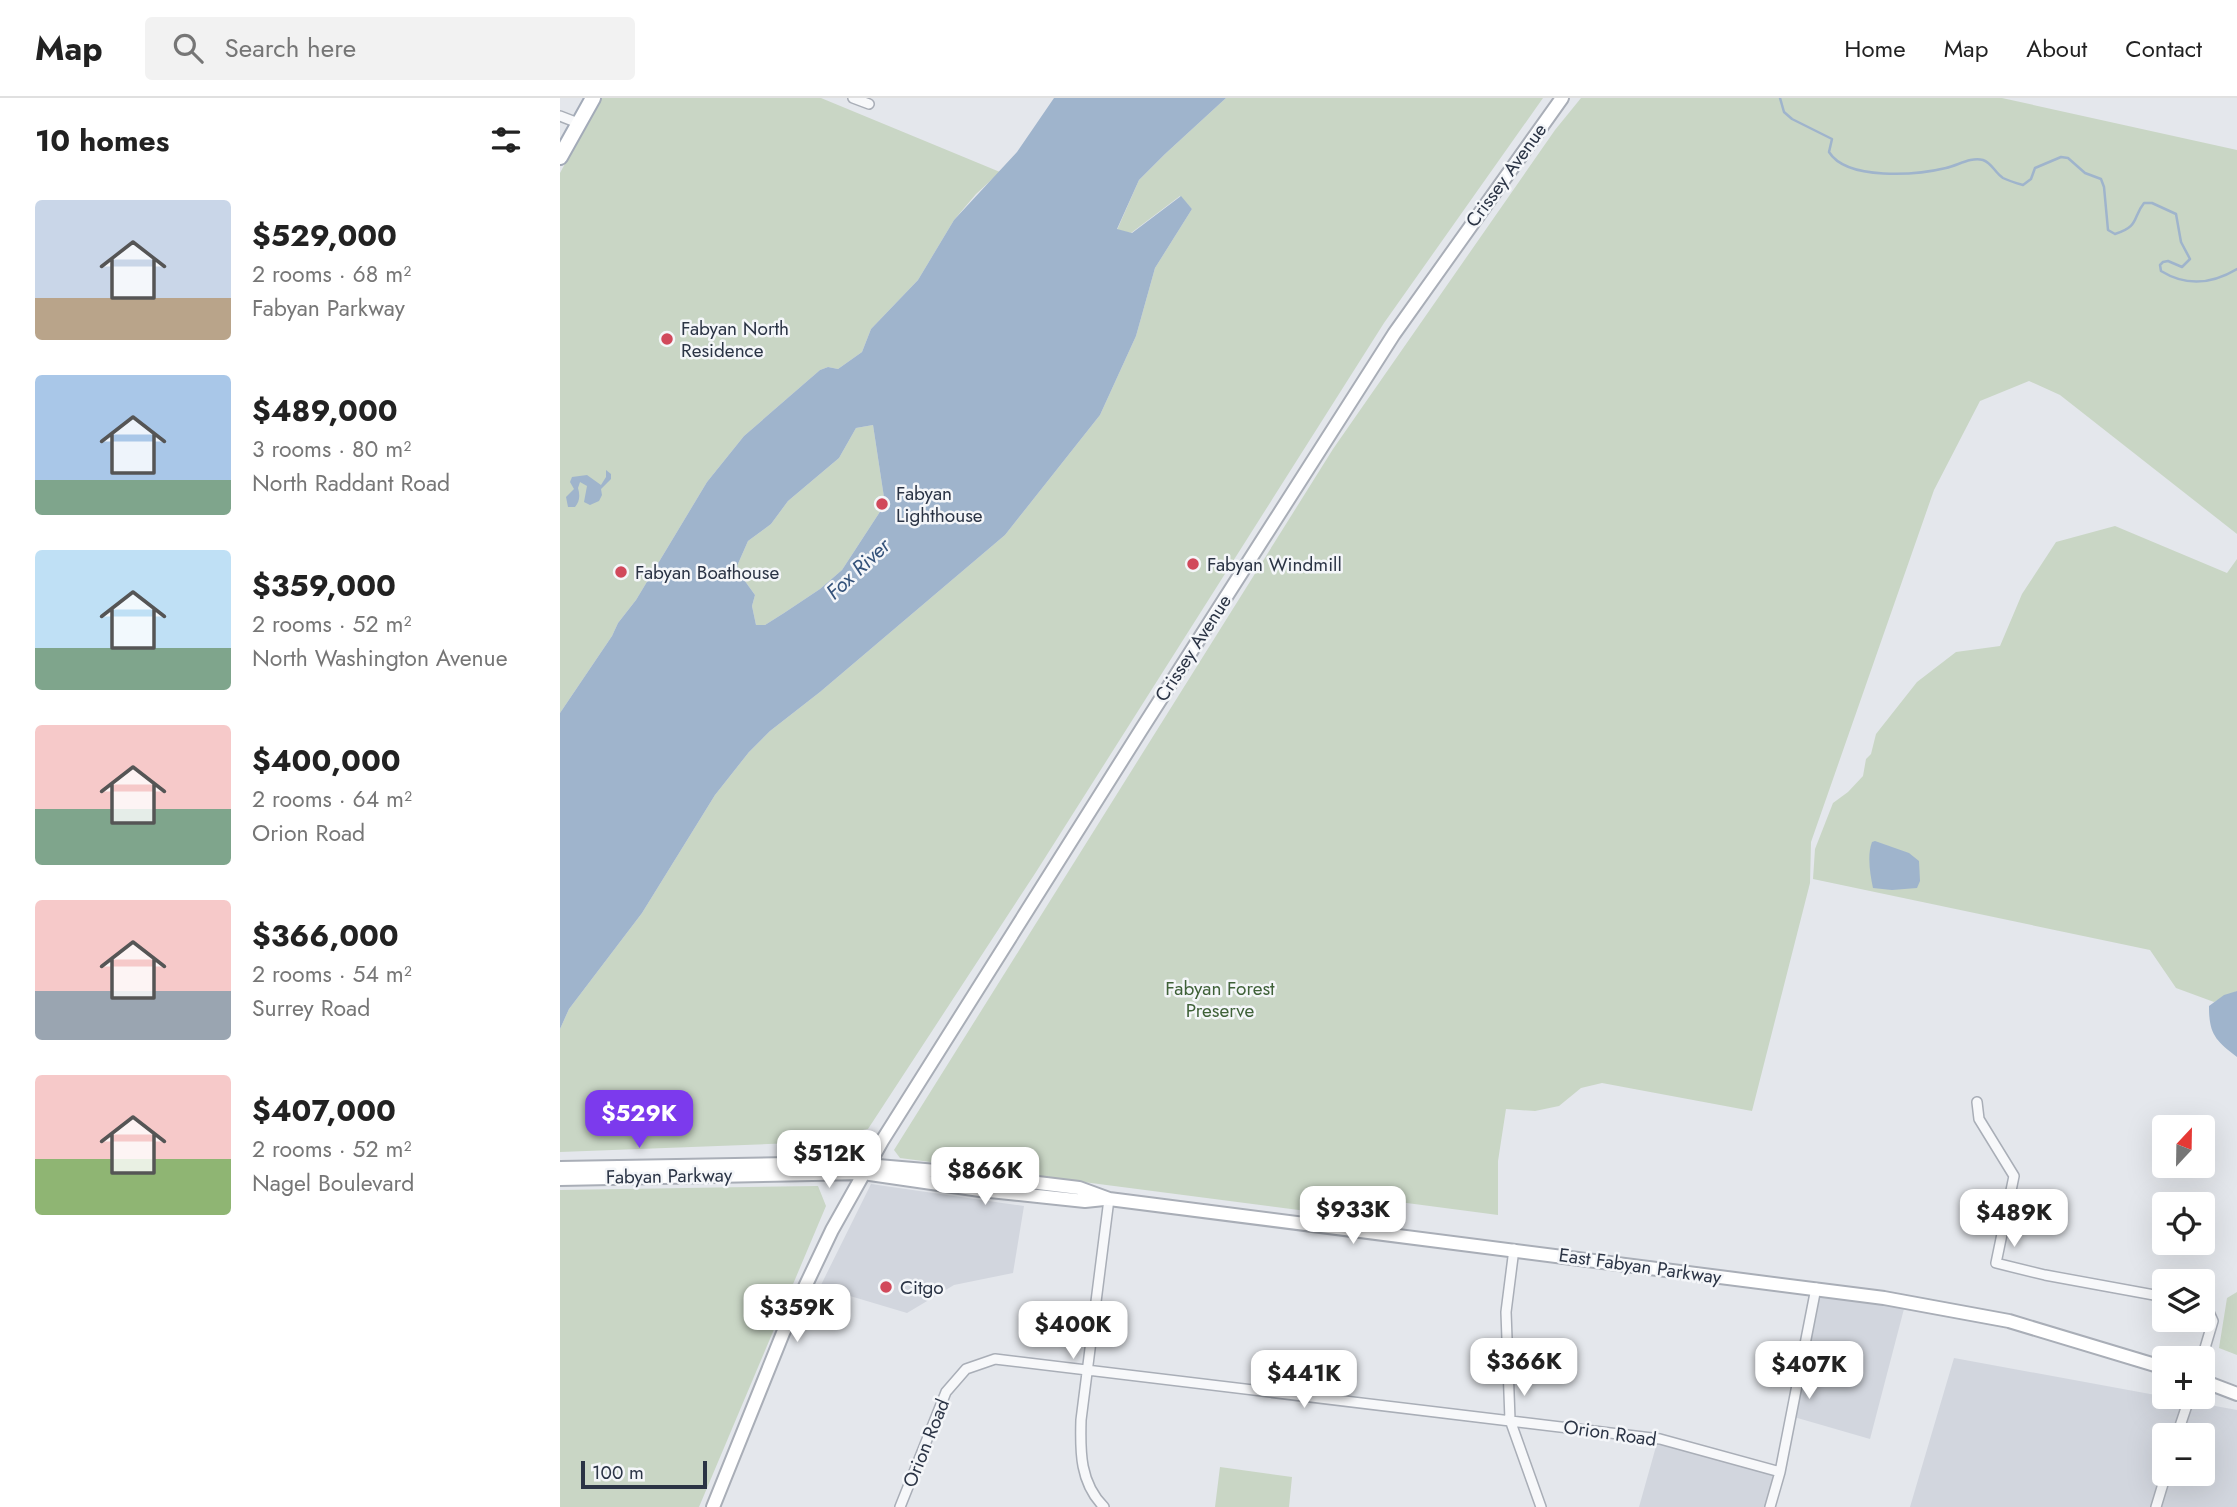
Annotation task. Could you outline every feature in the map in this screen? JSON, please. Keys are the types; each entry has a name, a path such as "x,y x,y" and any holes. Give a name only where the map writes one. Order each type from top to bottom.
{"main road":[{"path":"560,158 593,98"},
{"name":"Crissey Avenue","path":"713,1507 783,1333 832,1230 866,1169 1141,730 1394,334 1562,98"},
{"name":"Fabyan Parkway","path":"560,1168 866,1169"},
{"name":"East Fabyan Parkway","path":"866,1169 980,1190 1085,1201 1109,1199 1816,1288 2009,1321 2152,1364"},
{"name":"Fabyan Parkway","path":"560,1179 719,1170"},
{"path":"2215,1386 2237,1394"}],"street":[{"path":"853,98 869,104"},
{"path":"560,116 578,123"},
{"path":"1977,1102 1979,1119 2014,1176 1996,1263 2152,1295"},
{"path":"1104,1507 1085,1478 1080,1452 1087,1369 1109,1199"},
{"path":"1514,1249 1506,1312 1510,1420 1541,1507"},
{"path":"1770,1507 1780,1472 1816,1288"},
{"name":"Orion Road","path":"900,1507 946,1392 966,1369 995,1359 1660,1439 1780,1472"},
{"path":"2156,1507 2162,1486"}],"shaded area":[{"path":"871,1184 1024,1206 1013,1273 954,1285 907,1313 820,1287"},
{"path":"1818,1290 1905,1305 1870,1439 1794,1417"},
{"path":"1954,1358 2152,1394 2152,1409 2215,1409 2215,1406 2237,1410 2237,1507 1910,1507"},
{"path":"1657,1443 1775,1476 1766,1507 1639,1507"}],"green space":[{"path":"600,98 821,98 1000,172 976,194 954,220 918,280 871,329 862,352 838,369 828,367 820,370 744,436 707,482 636,600 618,623 560,713 560,173"},
{"path":"1226,98 1543,98 1384,323 1036,872 868,1129 795,1143 560,1152 560,1029 569,1009 642,913 715,795 749,752 770,731 1005,535 1100,415 1136,336 1155,268 1192,209 1180,196 1131,233 1117,230 1139,180"},
{"name":"Fabyan Forest Preserve","path":"1581,98 2002,98 2237,150 2237,534 2060,395 2029,381 1980,401 1934,490 1811,842 1810,883 1752,1111 1602,1083 1581,1088 1559,1106 1535,1111 1506,1109 1498,1161 1498,1215 1346,1195 1337,1215 900,1158 894,1150 1333,449 1555,130"},
{"path":"873,425 885,504 842,570 820,589 784,613 765,625 756,625 752,606 755,595 737,566 748,541 771,524 788,501 839,458 856,428"},
{"path":"2115,526 2227,573 2237,559 2237,991 2214,1002 2176,988 2150,950 1813,879 1815,849 1833,803 1863,776 1866,759 1871,754 1876,734 1917,682 1956,652 2000,646 2022,594 2056,542"},
{"path":"818,1186 826,1206 699,1507 560,1507 560,1190"},
{"path":"2237,1292 2237,1355 2219,1348 2227,1298"},
{"path":"1220,1467 1292,1477 1289,1507 1215,1507"}],"water":[{"name":"Fox River","path":"1054,98 1226,98 1139,180 1117,229 1132,233 1181,196 1192,209 1155,268 1136,336 1100,415 1005,535 770,731 749,752 715,795 642,913 569,1009 560,1029 560,713 618,623 636,600 707,482 744,436 820,370 828,367 838,369 862,352 871,329 918,280 954,220 1017,152","holes":["873,425 885,504 842,570 820,589 784,613 765,625 756,625 752,606 755,595 737,566 748,541 771,524 788,501 839,458 856,428"]},
{"path":"606,470 611,474 611,479 601,489 599,501 590,505 584,502 587,486 580,482 578,502 575,507 568,507 566,497 574,489 570,482 572,477 587,475 601,485 606,477"},
{"path":"1875,841 1909,853 1919,861 1920,881 1917,888 1873,888 1869,859 1870,847"},
{"path":"2237,991 2237,1057 2215,1036 2210,1023 2209,1006 2224,995"}],"waterway":[{"path":"1780,98 1784,112 1792,119 1832,139 1829,152 1838,161 1866,172 1918,173 1978,159 1989,163 2003,178 2023,185 2031,179 2035,168 2061,157 2068,158 2085,173 2101,179 2108,230 2115,234 2132,225 2144,203 2152,203 2176,214 2181,242 2190,259 2182,267 2168,261 2163,262 2160,265 2161,271 2180,280 2199,282 2218,278 2237,269"}],"place":[{"name":"Fabyan North Residence","path":"667,339"},
{"name":"Fabyan Lighthouse","path":"882,504"},
{"name":"Fabyan Windmill","path":"1193,564"},
{"name":"Fabyan Boathouse","path":"621,572"},
{"name":"Citgo","path":"886,1287"}]}
